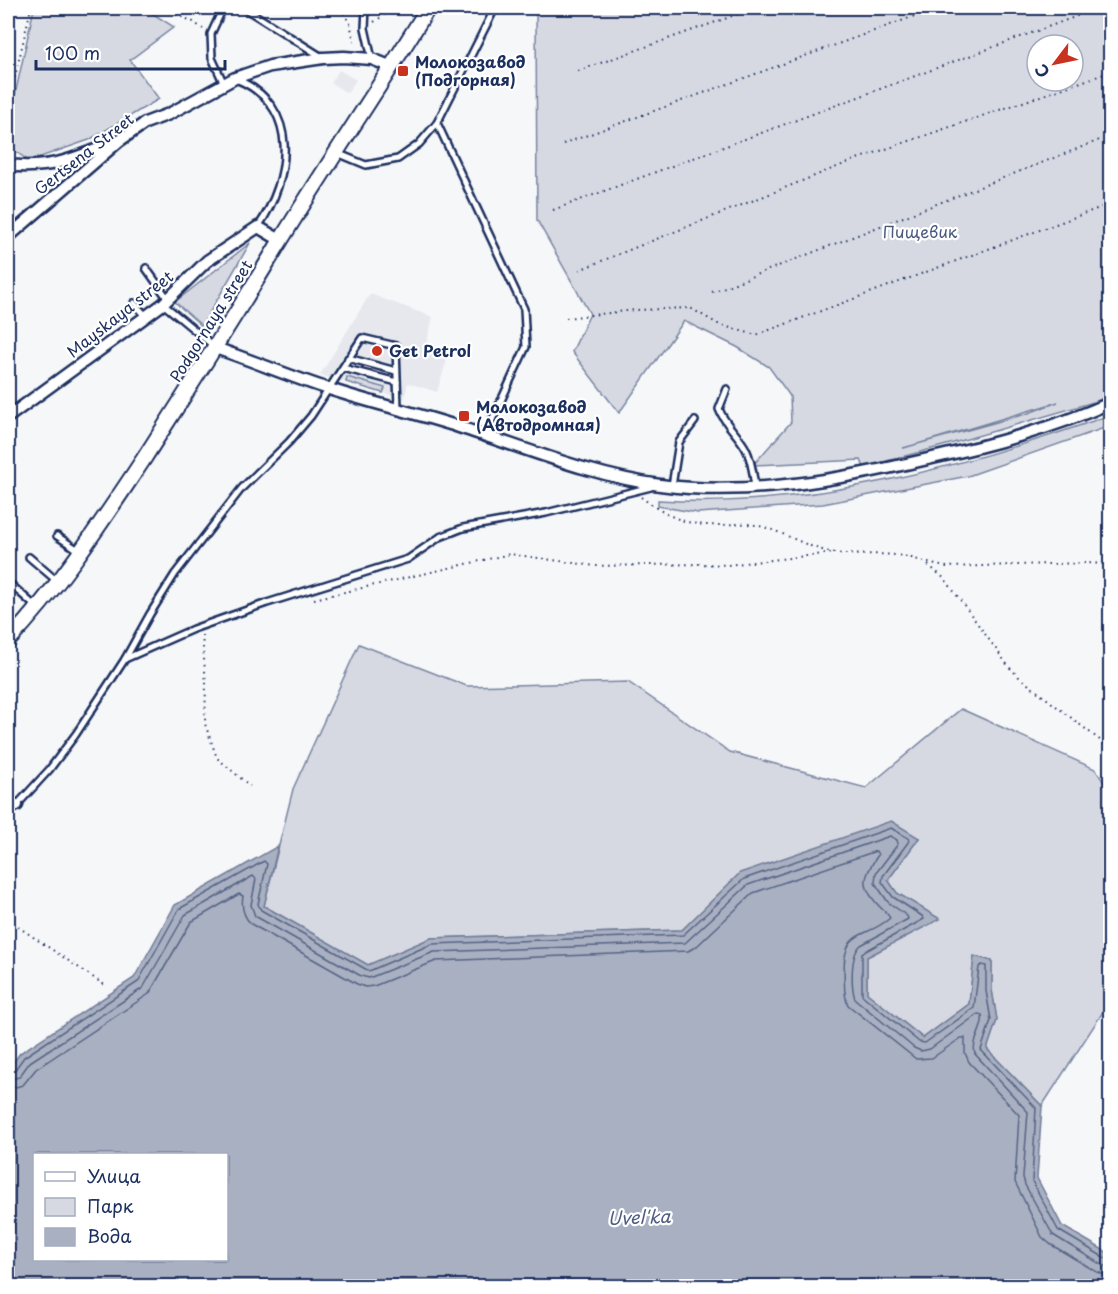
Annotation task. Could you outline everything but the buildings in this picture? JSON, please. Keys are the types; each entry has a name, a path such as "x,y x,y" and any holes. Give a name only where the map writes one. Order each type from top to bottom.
{"street":[{"name":"Podgornaya street","path":"8,641 38,608 81,552 215,348 280,240 428,8"},
{"name":"Gertsena Street","path":"8,237 119,141 145,123 169,114 235,78 270,66 323,58 372,59 392,67"},
{"path":"8,165 44,166 74,159 119,141"},
{"path":"258,227 280,240"},
{"name":"Mayskaya street","path":"8,417 166,301 207,261 258,227"},
{"path":"215,348 329,389 398,408 624,479 667,486 709,489 755,487 872,472 979,448 1047,428 1110,403"}],"lane":[{"path":"223,8 211,34 212,58 224,84"},
{"path":"244,8 323,58"},
{"path":"366,8 365,28 372,59"},
{"path":"336,153 366,165 398,159 419,144 437,123 495,8"},
{"path":"235,78 248,84 263,97 277,117 284,138 284,164 275,196 258,227"},
{"path":"437,123 524,309 526,347 485,435"},
{"path":"146,268 166,301 215,348"},
{"path":"134,303 146,316"},
{"path":"12,807 49,770 76,734 125,659 175,574 242,488 289,442 311,416 362,338 396,346 398,408"},
{"path":"348,358 396,371"},
{"path":"342,368 397,382"},
{"path":"727,389 719,409 723,420 745,448 753,469 755,487"},
{"path":"125,659 201,626 408,559 440,537 463,528 546,513 632,491 667,486 679,442 695,422"},
{"path":"57,536 81,552"},
{"path":"29,557 58,582"},
{"path":"8,582 38,608"}],"path":[{"path":"8,106 31,8"},
{"path":"159,8 192,21 211,34"},
{"path":"340,8 350,23 358,58"},
{"path":"365,28 394,8"},
{"path":"578,71 755,8"},
{"path":"563,144 937,8"},
{"path":"553,210 1099,8"},
{"path":"579,270 857,159 1110,72"},
{"path":"712,292 1110,136"},
{"path":"566,318 635,310 690,308 720,325 756,335 1110,204"},
{"path":"632,491 655,508 680,520 707,525 748,524 769,529 833,553"},
{"path":"314,599 510,554 596,566 727,565 833,553 903,556 927,564 947,567 1110,564"},
{"path":"927,564 945,579 1009,668 1110,748"},
{"path":"201,626 206,683 205,724 217,758 250,786"},
{"path":"8,838 13,824 12,807"},
{"path":"8,920 106,986"}],"shaded area":[{"path":"339,70 356,80 347,93 331,83"},
{"path":"370,294 433,317 426,345 449,353 437,392 408,383 404,399 320,375"}],"green space":[{"path":"34,8 144,8 174,27 130,60 159,99 89,140 29,161 8,146 8,127"},
{"name":"Пищевик","path":"536,8 1110,8 1110,395 1097,401 864,467 861,460 753,465 791,422 790,396 769,367 737,347 684,321 619,413 572,352 590,314 537,220","holes":["1058,402 1026,414 916,444"]},
{"path":"250,243 202,326 175,302"},
{"path":"347,377 385,388 383,393 346,382"},
{"path":"1110,415 1110,426 968,476 823,504 698,513 658,506 658,500 715,501 772,498 830,491 888,480 1001,451"},
{"path":"359,644 467,686 628,682 730,752 866,788 961,709 1095,769 1110,791 1110,1001 1042,1106 987,1049 997,1020 992,990 992,961 974,957 969,1004 923,1038 867,993 867,957 939,919 897,893 888,880 919,838 741,873 682,930 431,938 368,965 264,906 293,789"}],"water":[{"name":"Uvel'ka","path":"891,821 919,838 888,880 897,893 940,919 867,957 867,993 923,1038 969,1004 974,956 992,961 992,990 997,1020 987,1049 1042,1106 1037,1178 1062,1226 1110,1254 1110,1286 8,1286 8,1070 20,1053 134,978 175,905 278,846 264,906 368,965 431,938 682,930 740,873"}],"place":[{"name":"Молокозавод (Подгорная)","path":"403,71"},
{"name":"Get Petrol","path":"377,351"},
{"name":"Молокозавод (Автодромная)","path":"464,416"}]}
